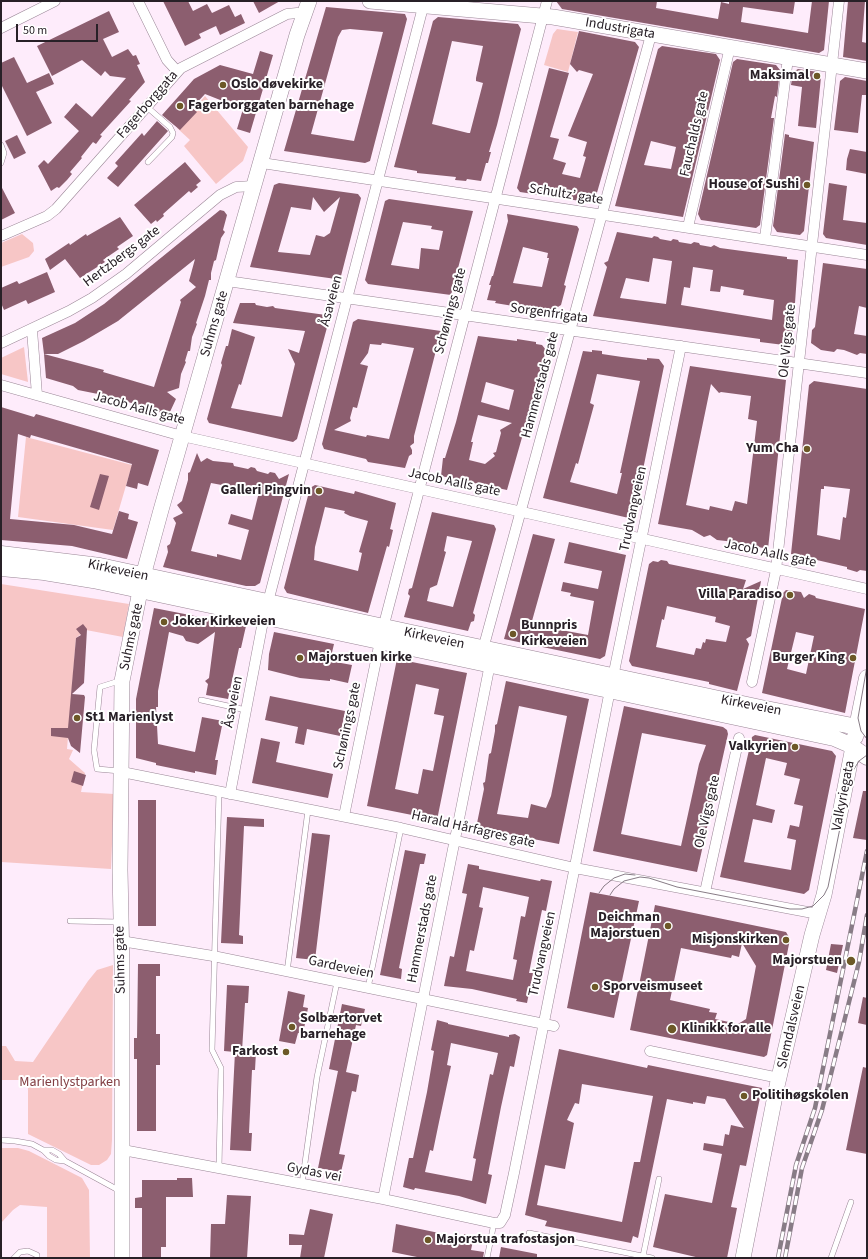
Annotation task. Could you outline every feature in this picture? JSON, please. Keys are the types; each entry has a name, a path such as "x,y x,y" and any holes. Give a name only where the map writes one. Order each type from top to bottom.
{"main road":[{"name":"Kirkeveien","path":"1,554 74,562 142,583 382,634 490,664 612,683 862,728"},
{"name":"Kirkeveien","path":"1,568 142,583"},
{"name":"Kirkeveien","path":"382,634 483,649 612,683 834,738 860,747 867,757"},
{"name":"Valkyriegata","path":"860,747 867,678"}],"street":[{"path":"1,28 55,1"},
{"path":"138,1 167,60 177,72"},
{"name":"Industrigata","path":"370,1 423,7 543,16 867,71"},
{"name":"Schønings gate","path":"344,816 382,634 547,1"},
{"name":"Ole Vigs gate","path":"752,682 776,570 813,247 839,1"},
{"name":"Åsaveien","path":"230,794 266,609 303,463 379,182 423,7"},
{"name":"Fagerborggata","path":"1,236 47,216 56,209 177,72 188,64 287,14 297,13 307,8"},
{"name":"Suhms gate","path":"122,1258 122,941 120,867 122,681 142,583 182,436 307,8"},
{"name":"Hammerstads gate","path":"483,649 651,35"},
{"name":"Fauchalds gate","path":"688,227 730,47"},
{"path":"765,238 788,58"},
{"name":"Schultz’ gate","path":"262,163 379,182 496,198 867,254"},
{"name":"Hertzbergs gate","path":"1,343 32,330 80,304 126,274 220,195 236,187 254,186"},
{"name":"Sorgenfrigata","path":"227,281 867,373"},
{"path":"32,330 37,395"},
{"name":"Trudvangveien","path":"497,1223 505,1214 511,1187 681,346"},
{"name":"Jacob Aalls gate","path":"1,385 182,436 776,570 867,589"},
{"name":"Hammerstads gate","path":"383,1199 490,664"},
{"name":"Ole Vigs gate","path":"705,892 739,738"},
{"name":"Valkyriegata","path":"818,914 860,747"},
{"name":"Harald Hårfagres gate","path":"122,772 401,828 575,868 818,914"},
{"name":"Slemdalsveien","path":"743,1258 779,1078 818,914"},
{"name":"Gardeveien","path":"122,941 213,956 554,1026"},
{"path":"650,1051 779,1078"},
{"name":"Gydas vei","path":"123,1150 302,1185 383,1199 497,1223"}],"lane":[{"path":"147,107 170,127 174,133 148,162"},
{"path":"1,145 4,153 1,163"},
{"path":"122,681 100,687 94,750 97,769 122,772"},
{"path":"201,700 246,710"},
{"path":"219,791 213,956 212,1050 221,1068 219,1169"},
{"path":"287,972 308,810"},
{"path":"368,988 401,828"},
{"path":"70,921 121,922"},
{"path":"302,1185 317,1077 337,982"},
{"path":"1,1140 32,1144 43,1150 56,1152 65,1161 122,1192"},
{"path":"644,1256 658,1179"},
{"path":"831,1258 851,1202"},
{"path":"487,1258 497,1223"},
{"path":"529,1233 652,1258"},
{"path":"14,1258 20,1252 28,1251 37,1255 37,1258"}],"green space":[{"path":"557,29 578,32 568,72 544,65 553,34"},
{"path":"205,96 248,147 243,161 216,184 184,146 190,140 177,128"},
{"path":"22,234 33,243 34,251 29,257 1,267 1,243"},
{"path":"24,347 28,382 1,374 1,358"},
{"path":"26,437 132,465 113,530 18,517"},
{"path":"1,584 129,604 123,637 86,630 76,638 67,749 73,750 69,759 85,773 81,792 114,794 111,869 1,862"},
{"name":"Marienlystparken","path":"113,965 111,1154 107,1160 99,1165 91,1165 28,1134 28,1080 1,1080 1,1046 6,1046 15,1061 33,1062 97,970"},
{"path":"1,1148 18,1148 29,1151 82,1178 89,1190 90,1258 47,1258 47,1207 20,1205 1,1223"}],"building":[{"path":"163,1 188,1 193,11 207,4 212,13 229,5 235,17 241,14 245,23 220,35 216,26 199,34 201,38 185,46"},
{"path":"253,1 280,1 259,13"},
{"path":"556,1 657,1 656,8 718,19 721,2 729,4 729,1 795,1 793,14 743,7 741,22 808,33 812,1 829,1 824,50 819,53 562,9"},
{"path":"848,1 865,1 862,42 867,43 867,61 843,57"},
{"path":"326,7 405,14 407,19 370,161 365,163 284,151","holes":["350,29 383,32 354,141 311,134 338,37 342,30"]},
{"path":"109,11 119,32 103,39 112,57 128,49 133,56 136,55 140,64 137,65 145,82 129,100 131,101 100,135 102,136 96,144 93,142 81,157 82,158 70,172 72,174 67,180 59,188 57,187 51,191 38,166 44,160 48,164 79,131 64,117 76,103 92,117 126,78 110,76 105,71 101,76 82,60 52,76 37,46"},
{"path":"438,17 518,24 521,29 489,152 491,152 481,181 467,179 466,181 455,180 456,177 417,173 417,171 394,167 433,21","holes":["452,41 483,46 476,78 476,81 483,83 470,133 432,124"]},
{"path":"579,31 635,42 639,47 594,203 520,192 517,188 549,68 569,73 550,137 559,139 553,159 566,163 562,174 580,178 586,157 583,156 587,142 568,136 593,74 579,70 577,72 570,64"},
{"path":"662,46 716,54 720,60 683,217 615,206 658,49","holes":["651,141 676,147 671,169 644,165"]},
{"path":"260,51 273,55 250,133 237,129 243,109 205,94 192,108 197,112 180,130 162,115 194,79 220,65 253,74"},
{"path":"14,57 27,83 49,73 54,84 36,92 52,123 27,136 1,84 1,63"},
{"path":"737,59 776,65 780,70 777,97 775,96 771,118 774,118 760,225 756,228 701,220 698,214 733,62"},
{"path":"798,69 818,72 821,77 816,128 798,126 802,87 791,85 793,72"},
{"path":"845,77 867,81 867,95 862,95 858,133 834,130 840,81"},
{"path":"157,121 168,131 118,187 107,178 118,166 115,163 142,133 144,136"},
{"path":"785,134 789,135 789,137 814,142 804,231 800,235 777,232 773,226"},
{"path":"17,135 26,153 14,159 5,141"},
{"path":"850,149 867,152 867,174 846,170"},
{"path":"185,162 201,181 196,185 198,187 191,193 189,191 163,214 164,216 157,222 156,220 151,224 134,205"},
{"path":"279,183 358,194 361,198 341,276 336,279 250,267 274,185","holes":["313,197 324,212 340,197 330,233 324,237 316,235 310,255 278,252 291,207 311,210"]},
{"path":"829,183 847,186 843,220 867,223 867,245 826,238 823,234"},
{"path":"1,186 15,213 1,220"},
{"path":"389,199 473,211 451,295 368,284 365,280 385,201","holes":["403,222 432,226 431,229 443,231 439,250 421,248 419,269 391,265"]},
{"path":"220,210 224,211 227,215 223,230 225,232 221,238 216,260 214,261 211,280 209,280 196,323 190,351 188,351 186,362 181,374 179,388 167,392 176,399 169,414 148,410 147,408 122,400 121,402 111,400 98,394 78,390 73,386 46,378 42,338 75,323 104,304","holes":["195,259 189,281 196,287 180,300 181,302 154,387 103,372 104,370 44,354 58,354 118,321"]},
{"path":"507,214 577,226 579,229 564,285 566,286 561,305 550,312 495,303 496,301 487,300 491,285 489,285 493,276 508,221","holes":["523,247 548,253 547,258 549,258 542,287 513,283"]},
{"path":"120,217 133,236 117,247 119,249 103,260 105,262 80,278 65,259 50,270 45,259 69,243 70,245 86,234 87,236"},
{"path":"617,232 652,238 654,236 671,241 673,239 678,240 679,242 691,244 694,242 711,247 714,245 720,248 787,257 787,259 798,260 792,346 760,342 760,339 593,316 607,267 604,263 608,261","holes":["653,258 672,261 666,304 620,298 626,278 649,282","693,267 713,270 710,291 720,292 721,286 744,290 743,295 774,300 772,320 681,305 684,287 690,288"]},
{"path":"823,263 867,269 867,308 859,306 854,334 867,336 867,354 860,353 857,355 837,349 834,352 821,350 811,343 812,330 815,327"},
{"path":"47,272 55,292 28,304 26,300 4,310 1,303 1,288 17,281 19,284"},
{"path":"240,303 255,303 256,305 267,307 273,306 275,308 326,315 329,320 297,439 293,442 209,423 207,419 222,365 221,363 226,346 228,346 232,329 255,337 241,385 239,384 231,408 282,417 295,364 288,349 299,353 305,331 233,323"},
{"path":"358,319 441,331 414,436 414,443 410,446 412,454 409,456 405,468 368,462 366,459 324,449 322,444 353,322","holes":["382,343 414,348 389,439 367,435 366,437 334,430 351,421 350,418 353,407 357,408 368,366 360,364 368,353 370,344 381,345"]},
{"path":"478,336 517,341 517,339 536,342 536,344 542,345 546,350 533,398 535,399 531,413 529,413 507,490 441,476 443,458 445,458 456,422","holes":["486,382 514,390 509,410 481,402","478,415 512,423 500,430 501,433 496,452 493,453 495,456 485,464 469,460 473,442 471,442"]},
{"path":"592,350 602,351 602,354 647,360 647,358 659,359 664,366 633,519 543,498 583,351 592,352","holes":["597,374 640,381 620,473 622,473 617,494 570,482 576,463 578,464 594,405 590,403"]},
{"path":"690,366 786,380 768,549 749,545 747,547 736,545 735,542 717,540 710,535 704,537 692,530 658,524","holes":["711,384 719,393 751,396 748,419 757,421 747,504 735,501 732,511 710,506 709,510 686,505"]},
{"path":"814,381 867,389 867,571 860,570 857,572 847,569 847,567 791,554 809,385","holes":["824,486 850,489 846,518 843,517 840,540 817,535 821,489 824,489"]},
{"path":"1,407 34,417 36,414 159,450 148,486 138,483 137,489 126,486 132,464 31,435 30,438 18,434 10,519 74,525 112,534 119,511 129,514 128,519 138,522 127,559 72,546 1,540"},
{"path":"197,453 201,462 207,458 213,461 233,463 234,466 248,469 251,467 255,468 257,471 268,474 270,472 275,473 279,479 289,474 260,583 255,586 246,586 163,567 168,552 167,546 170,544 176,523 173,518 183,513 177,505 182,501 188,480 188,473 190,472","holes":["211,483 259,492 252,520 231,514 228,524 249,530 241,560 217,554 217,557 191,551"]},
{"path":"100,474 109,476 99,510 90,507"},
{"path":"315,485 354,494 355,491 396,503 390,529 393,530 389,547 387,546 368,613 287,593 284,588 310,488","holes":["325,507 345,511 344,513 350,516 368,521 359,552 362,553 358,571 314,560 315,547"]},
{"path":"432,512 494,525 496,529 473,613 475,615 474,621 471,622 468,631 404,617 410,596 408,594 409,589 412,588","holes":["447,536 472,541 453,607 427,601 430,588 437,585 446,552 444,551"]},
{"path":"533,534 555,539 532,621 561,630 588,635 594,601 570,596 571,593 561,591 563,582 598,589 602,571 564,563 569,542 626,555 605,656 600,659 504,639"},
{"path":"661,560 667,561 669,564 746,580 743,589 761,581 751,636 746,639 749,644 737,691 709,684 709,682 632,666 629,661 649,564 653,561 658,562","holes":["667,606 716,617 715,622 730,626 726,642 706,639 705,643 703,642 701,649 696,648 694,655 656,647 662,619 664,620"]},
{"path":"786,590 801,592 804,598 809,594 815,596 816,598 865,609 845,713 762,693 783,593","holes":["796,632 814,636 806,674 787,669"]},
{"path":"154,608 246,626 241,648 239,648 228,699 206,695 208,684 205,681 209,678 215,632 198,644 186,641 183,636 169,632 158,691 158,707 156,707 158,744 195,752 202,717 223,721 215,760 218,760 216,775 195,771 195,773 156,765 156,763 136,758 136,699"},
{"path":"83,624 87,629 84,683 72,694 84,695 85,697 80,753 71,746 68,738 51,736 51,728 68,728 76,638 81,635 76,629"},
{"name":"Majorstuen kirke","path":"274,632 334,644 330,661 352,665 348,683 330,679 330,681 300,678 268,670 269,654"},
{"path":"397,659 467,673 437,820 367,806","holes":["416,684 439,689 434,714 444,716 433,771 423,769 418,794 395,789"]},
{"path":"506,681 589,699 559,844 476,828 484,789 483,783 485,782 489,754 491,753 495,725 497,724","holes":["519,706 567,716 551,796 546,808 531,804 528,818 497,814"]},
{"path":"270,696 345,711 340,736 307,729 304,745 295,743 298,727 265,720"},
{"path":"624,706 723,727 727,730 728,734 697,872 593,851","holes":["642,733 706,745 699,764 681,846 621,834"]},
{"path":"755,735 832,751 836,756 809,890 804,894 720,877 752,737","holes":["766,758 787,763 784,775 800,779 794,804 803,806 799,827 790,825 787,838 796,840 791,870 744,862 753,819 772,823 775,810 756,805"]},
{"path":"261,738 280,742 276,762 333,774 328,798 252,783"},
{"path":"74,771 86,775 83,786 71,782"},
{"path":"863,791 867,791 867,840 853,838"},
{"path":"138,800 156,800 156,926 138,926"},
{"path":"227,817 264,819 264,827 244,826 239,935 243,936 243,944 221,943"},
{"path":"312,833 330,835 315,960 296,958"},
{"path":"405,850 426,854 424,864 420,864 399,968 402,969 401,979 380,975"},
{"path":"468,864 479,866 479,869 540,881 541,879 552,881 546,911 542,910 534,948 529,973 533,973 527,1003 516,1001 517,999 472,989 444,986 450,956 454,957 467,894 462,893","holes":["483,887 529,897 525,917 521,916 513,959 517,960 513,980 466,971 470,950 474,951 483,908 479,907"]},
{"path":"590,892 639,901 614,1018 567,1008"},
{"path":"655,905 786,932 790,939 767,1055 764,1057 630,1030","holes":["742,943 756,966 746,1019 738,1024 715,1019 717,1013 709,1012 710,1009 670,1000 681,948 731,958 732,955 739,957"]},
{"path":"831,944 843,945 837,973 826,970"},
{"path":"138,964 160,964 160,976 156,976 156,1034 160,1034 160,1065 156,1065 156,1131 137,1131 137,1059 134,1059 134,1038 137,1038"},
{"path":"227,985 249,986 248,1003 245,1003 242,1051 256,1052 255,1070 252,1070 249,1133 252,1133 251,1151 230,1150 235,1052 224,1051"},
{"path":"288,991 305,995 303,1007 308,1008 303,1034 298,1033 295,1044 279,1041"},
{"path":"863,997 867,998 867,1025 858,1023"},
{"path":"342,1004 365,1009 361,1026 356,1025 346,1072 359,1075 356,1092 352,1091 339,1154 345,1155 341,1172 318,1168 338,1071 329,1069"},
{"path":"437,1020 448,1024 509,1037 509,1035 515,1034 520,1037 514,1067 510,1066 501,1107 488,1174 492,1175 486,1204 459,1196 415,1188 414,1190 403,1187 409,1158 413,1158 427,1092 434,1051 431,1050","holes":["451,1043 498,1053 493,1075 490,1074 473,1158 476,1159 472,1181 425,1172 430,1150 433,1151 451,1066 447,1065"]},
{"path":"559,1049 647,1068 648,1065 762,1088 746,1166 740,1165 731,1207 737,1208 727,1258 700,1258 653,1247 665,1194 712,1203 722,1154 703,1150 704,1143 723,1146 725,1134 729,1135 731,1125 744,1128 725,1099 707,1096 705,1104 693,1102 693,1104 667,1099 638,1238 633,1236 631,1243 545,1226 547,1221 525,1215","holes":["582,1084 653,1096 640,1162 634,1162 622,1222 537,1205 545,1165 565,1169 574,1123 567,1120 575,1103 579,1104"]},
{"path":"863,1067 867,1068 867,1154 846,1150"},
{"path":"177,1178 192,1178 193,1197 166,1197 166,1247 161,1247 161,1258 142,1258 142,1208 135,1208 135,1198 142,1197 142,1180 177,1180"},
{"path":"227,1195 251,1196 247,1258 210,1258 211,1224 225,1224"},
{"path":"310,1209 333,1214 324,1258 300,1258 302,1245 289,1245 289,1234 304,1235"},
{"name":"Majorstua trafostasjon","path":"396,1224 463,1238 464,1234 474,1236 471,1250 484,1252 483,1258 422,1258 392,1252"},
{"path":"501,1247 537,1254 537,1258 499,1258"}],"tram line":[{"path":"867,666 858,718 861,731 867,739"},
{"path":"610,895 614,889 624,881 640,877 649,878 677,887 790,909 802,909 813,906 824,895 828,887 851,774 859,761 867,755"},
{"path":"599,893 604,886 614,878 625,874 635,875"}],"railway":[{"path":"778,1258 796,1165 815,1108 867,851"},
{"path":"785,1258 802,1168 822,1110 859,962 867,915"}],"place":[{"name":"Maksimal","path":"817,76"},
{"name":"Oslo døvekirke","path":"223,85"},
{"name":"Fagerborggaten barnehage","path":"180,106"},
{"name":"House of Sushi","path":"807,185"},
{"name":"Yum Cha","path":"807,449"},
{"name":"Galleri Pingvin","path":"319,491"},
{"name":"Villa Paradiso","path":"790,595"},
{"name":"Joker Kirkeveien","path":"164,622"},
{"name":"Bunnpris Kirkeveien","path":"513,634"},
{"name":"Majorstuen kirke","path":"300,658"},
{"name":"Burger King","path":"853,658"},
{"name":"St1 Marienlyst","path":"77,718"},
{"name":"Valkyrien","path":"795,747"},
{"name":"Deichman Majorstuen","path":"668,926"},
{"name":"Misjonskirken","path":"786,940"},
{"name":"Majorstuen","path":"851,961"},
{"name":"Sporveismuseet","path":"595,987"},
{"name":"Solbærtorvet barnehage","path":"292,1027"},
{"name":"Klinikk for alle","path":"672,1029"},
{"name":"Farkost","path":"286,1052"},
{"name":"Politihøgskolen","path":"744,1096"},
{"name":"Majorstua trafostasjon","path":"428,1240"}]}
